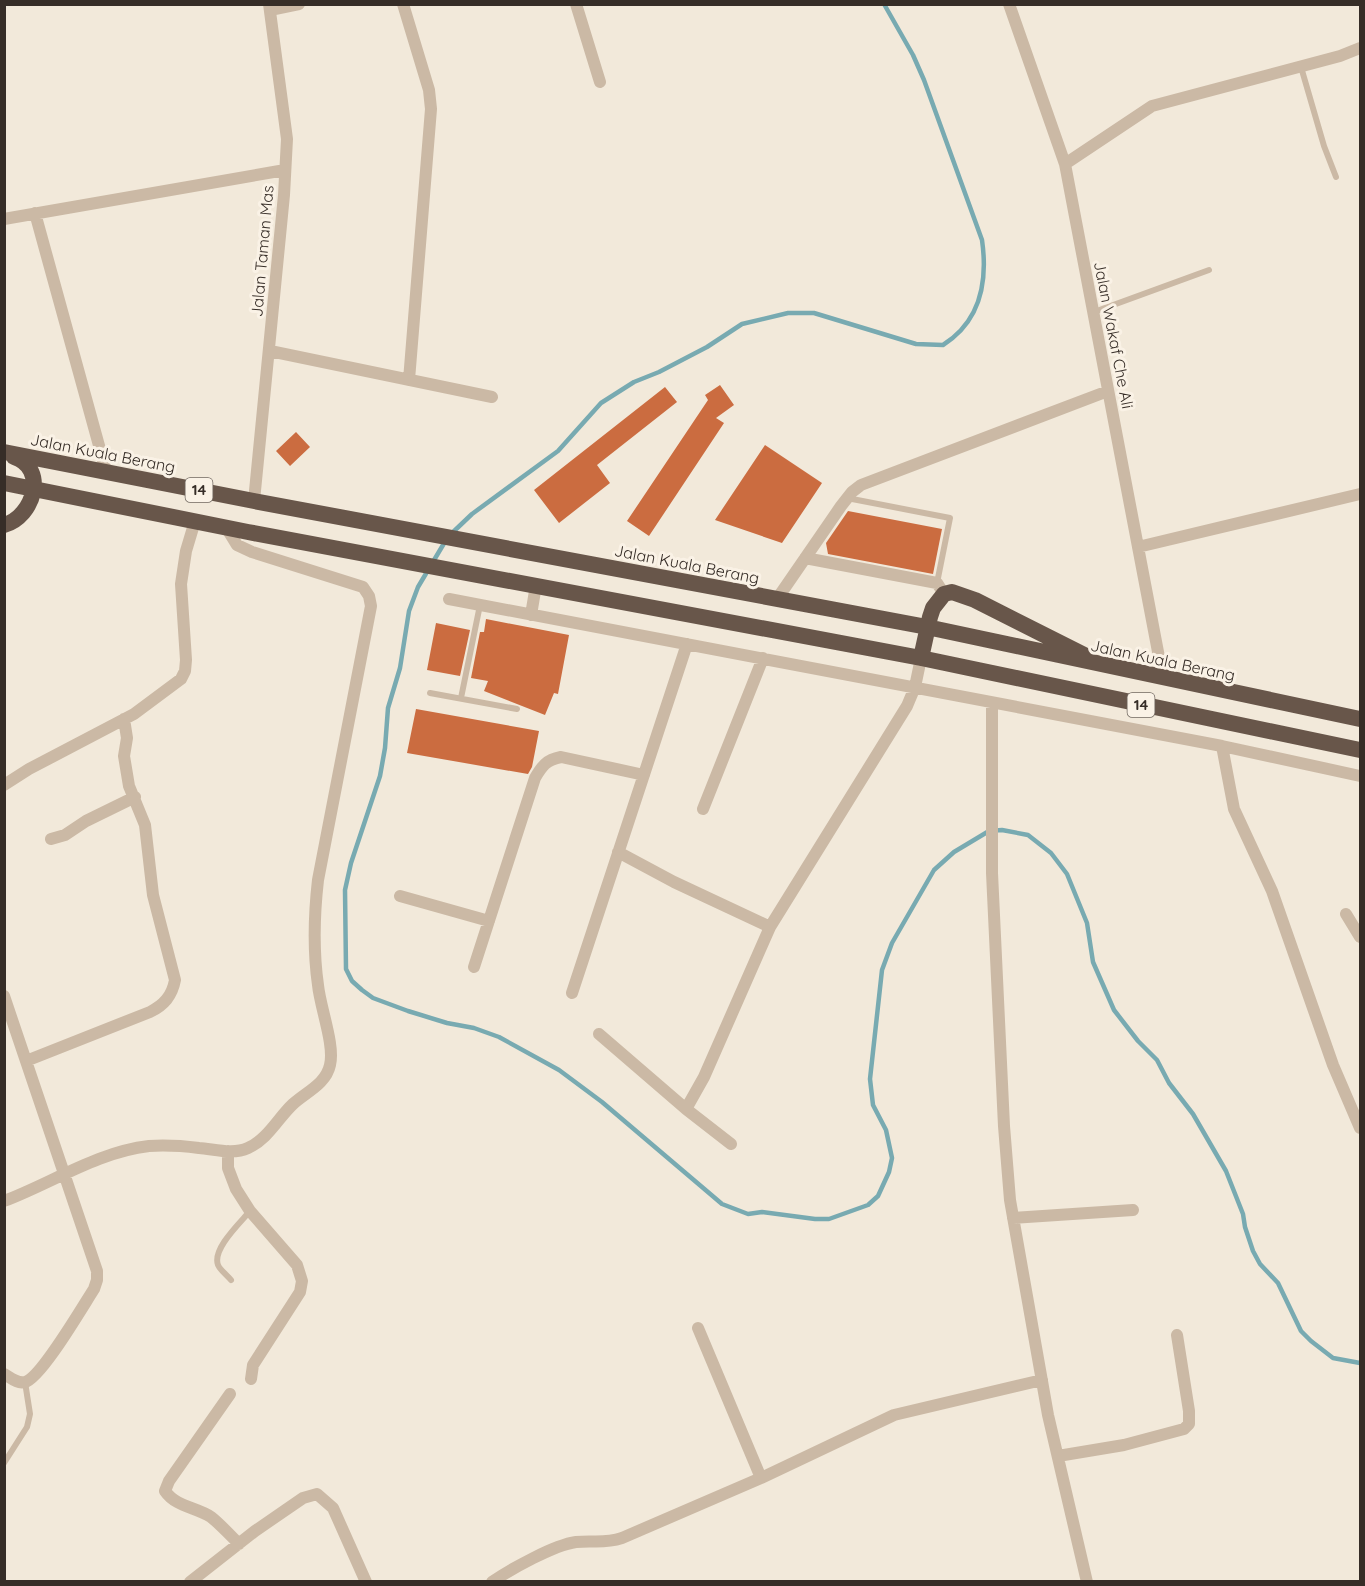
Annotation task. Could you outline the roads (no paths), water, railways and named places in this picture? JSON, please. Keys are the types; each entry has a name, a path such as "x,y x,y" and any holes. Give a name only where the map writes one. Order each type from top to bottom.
{"highway":[{"name":"Jalan Kuala Berang","path":"4,453 927,627 1360,718"},
{"path":"4,453 20,459 29,467 34,478 30,503 21,516 4,525"},
{"name":"14","path":"4,483 921,658 1360,750"},
{"path":"921,658 927,627 941,588 964,595 1106,666"}],"street":[{"path":"269,7 299,4"},
{"path":"403,4 429,90 431,109 409,380"},
{"path":"576,4 600,82"},
{"name":"Jalan Wakaf Che Ali","path":"1009,4 1065,164 1163,678"},
{"name":"Jalan Taman Mas","path":"254,501 270,351 287,139 269,7"},
{"path":"1065,164 1152,106 1301,67 1360,48"},
{"path":"4,219 285,170"},
{"path":"35,213 106,471"},
{"path":"270,351 492,398"},
{"path":"777,599 847,498 861,485 1108,391"},
{"path":"1138,547 1360,494"},
{"path":"4,785 29,769 124,719 182,679 186,660 181,584 186,551 195,521"},
{"path":"4,1201 64,1173 121,1152 151,1146 228,1151 250,1148 270,1131 293,1104 325,1077 330,1066 331,1053 318,987 315,914 320,870 371,606 369,596 363,587 252,552 237,545 226,527"},
{"path":"806,558 941,588"},
{"path":"531,615 536,585"},
{"path":"449,599 1222,746 1360,777"},
{"path":"572,993 687,644"},
{"path":"703,809 763,658"},
{"path":"686,1109 704,1077 770,927 907,706 915,687 921,658"},
{"path":"992,704 992,873 1004,1126 1013,1218 1042,1380 1087,1581"},
{"path":"27,1061 150,1012 160,1007 174,989 175,980 151,884 145,825 129,786 124,756 127,738 124,719"},
{"path":"1222,746 1234,809 1272,891 1330,1058 1360,1128"},
{"path":"474,967 536,778 542,766 549,759 561,757 644,775"},
{"path":"51,838 65,835 86,821 135,797"},
{"path":"618,852 674,882 770,927"},
{"path":"400,896 489,921"},
{"path":"1346,914 1360,937"},
{"path":"4,996 97,1271 94,1289 40,1371 25,1382 17,1382 4,1374"},
{"path":"599,1034 730,1144"},
{"path":"228,1151 230,1176 250,1211 297,1265 302,1281 300,1292 253,1365 251,1379"},
{"path":"1013,1218 1133,1210"},
{"path":"698,1328 761,1478"},
{"path":"1058,1456 1124,1446 1184,1429 1189,1424 1177,1335"},
{"path":"492,1581 561,1546 576,1542 606,1543 622,1538 761,1478 894,1415 1042,1380"},
{"path":"230,1394 169,1481 165,1491 168,1496 188,1508 212,1518 238,1544"},
{"path":"189,1581 303,1498 317,1494 333,1508 366,1581"}],"lane":[{"path":"1301,67 1324,146 1336,177"},
{"path":"1093,313 1209,270"},
{"path":"847,498 950,518 941,588"},
{"path":"461,698 480,605"},
{"path":"430,693 517,709"},
{"path":"231,1280 218,1265 218,1253 250,1211"},
{"path":"4,1462 27,1427 30,1413 25,1382"}],"waterway":[{"path":"451,534 472,514 558,451 601,403 634,382 707,347 742,324 788,313 814,313 916,344 943,345 966,324 974,312 982,285 984,271 982,240 924,80 913,55 884,4"},
{"path":"446,540 418,587 409,611 400,668 388,708 380,776 351,863 345,890 346,969 352,981 373,998 408,1011 499,1037 559,1070 602,1102 722,1204 748,1214 762,1212 829,1219 868,1205 878,1196 889,1172 892,1158 886,1130 873,1105 870,1079 882,970 892,943 934,870 954,852 989,831 1002,830 1028,835 1051,853 1067,874 1087,923 1093,962 1114,1010 1138,1041 1157,1060 1169,1083 1193,1114 1226,1171 1243,1214 1253,1251 1260,1264 1278,1283 1301,1331 1333,1358 1360,1363"}]}
